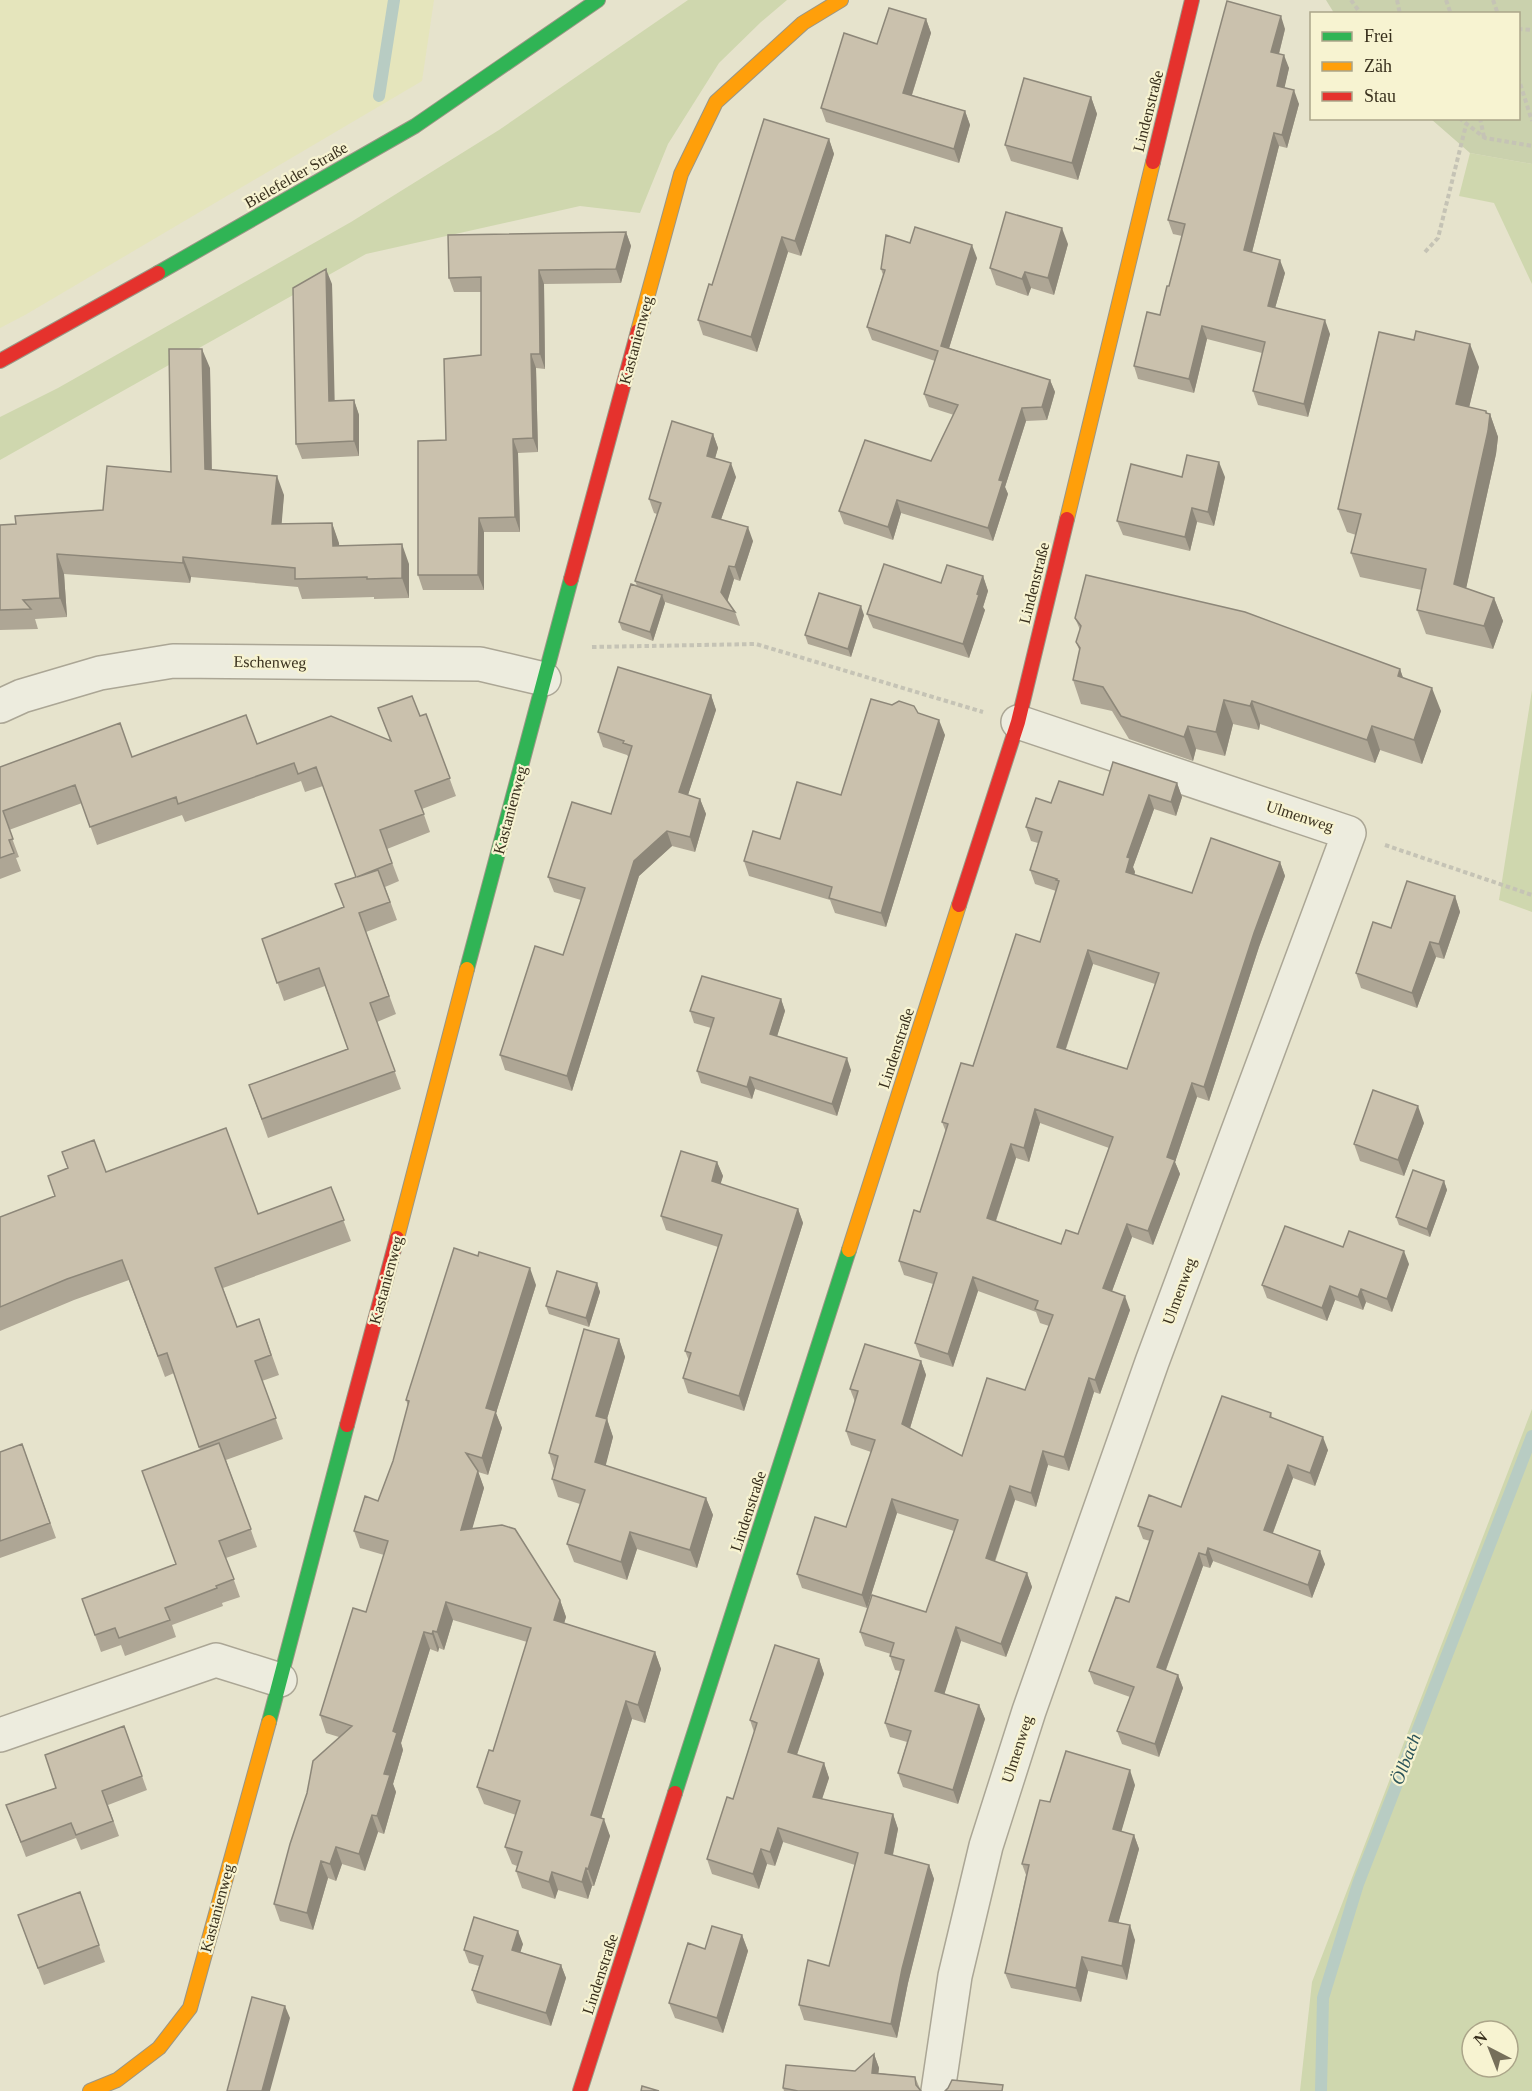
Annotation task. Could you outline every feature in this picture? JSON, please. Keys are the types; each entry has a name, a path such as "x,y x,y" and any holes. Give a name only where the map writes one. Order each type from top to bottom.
{"street":[{"name":"Bielefelder Straße","path":"0,361 35,344 415,126 598,0"},
{"name":"Kastanienweg","path":"90,2091 117,2080 159,2048 190,2008 280,1680 554,641 681,174 716,102 803,23 841,0"},
{"name":"Lindenstraße","path":"580,2091 1018,722 1192,0"},
{"name":"Eschenweg","path":"0,706 22,696 100,673 173,661 480,664 544,680"},
{"name":"Ulmenweg","path":"938,2091 956,1976 986,1846 1029,1711 1152,1362 1349,832 1018,722"},
{"path":"0,1735 216,1660 280,1680"}],"path":[{"path":"1520,83 1532,121"},
{"path":"1461,120 1485,138 1532,146"},
{"path":"1480,120 1485,138"},
{"path":"1425,252 1438,238 1466,125"},
{"path":"554,641 575,647 756,644 1018,722"},
{"path":"1349,832 1532,895"}],"green space":[{"path":"0,0 434,0 422,81 0,328"},
{"path":"688,0 787,0 719,63 668,144 640,213 580,206 366,254 0,460 0,417 58,388 351,222 499,130"},
{"path":"1326,0 1532,0 1532,164 1470,153 1432,120 1520,120 1520,12 1333,12"},
{"path":"1470,153 1532,164 1532,284 1494,203 1459,196"},
{"path":"1532,690 1532,912 1499,900"},
{"path":"1532,1409 1532,2091 1300,2091 1312,1982"}],"building":[{"path":"1227,1 1281,16 1271,52 1284,55 1277,86 1294,90 1282,135 1274,133 1244,250 1280,260 1268,306 1325,320 1304,404 1253,391 1265,342 1202,326 1189,379 1134,366 1147,312 1160,315 1185,224 1168,220"},
{"path":"889,8 926,19 903,93 965,111 954,149 821,108 844,33 877,44"},
{"path":"1024,78 1091,97 1072,163 1005,145"},
{"path":"764,119 829,139 795,241 782,237 751,337 698,320 709,284 712,285"},
{"path":"1006,212 1062,228 1048,278 1025,272 1022,279 990,268"},
{"path":"915,227 972,245 941,346 1050,380 1042,407 1022,408 999,480 1003,481 988,528 897,500 888,527 839,511 865,440 931,461 958,405 924,394 938,351 867,327 885,270 881,269 886,235 910,243"},
{"path":"626,232 616,269 539,270 540,354 531,354 533,438 513,439 515,517 479,518 478,575 418,575 418,441 446,440 444,359 481,355 481,277 449,278 448,235"},
{"path":"326,269 329,401 354,400 354,441 296,444 293,288"},
{"path":"1416,331 1470,344 1456,404 1490,414 1454,584 1494,598 1484,626 1417,610 1426,569 1351,553 1361,514 1338,509 1379,332 1414,340"},
{"path":"169,349 202,349 205,469 277,476 272,524 332,523 333,546 402,544 402,578 295,579 295,568 183,557 183,563 57,554 60,598 23,600 31,609 0,610 0,525 16,524 15,516 103,510 107,466 171,472"},
{"path":"672,421 713,434 707,456 731,463 712,517 748,527 735,567 729,566 721,592 735,612 635,581 661,503 649,499"},
{"path":"1187,455 1219,462 1208,512 1192,508 1185,537 1117,521 1131,464 1182,477"},
{"path":"884,564 941,583 947,565 983,576 963,644 867,614"},
{"path":"1086,575 1245,612 1400,669 1398,676 1432,688 1414,740 1372,726 1367,740 1252,701 1250,706 1224,700 1216,732 1188,726 1184,737 1121,716 1103,687 1073,680 1080,648 1076,642 1081,626 1075,618"},
{"path":"631,584 662,595 650,632 619,622"},
{"path":"819,593 861,606 848,649 805,635"},
{"path":"618,667 711,695 679,792 700,799 690,837 667,831 634,861 567,1076 500,1055 535,946 563,955 585,888 548,877 572,802 611,814 632,746 598,732"},
{"path":"412,696 420,716 426,714 450,778 415,791 424,814 380,830 392,863 357,877 378,870 390,902 359,913 389,996 370,1003 395,1071 262,1119 249,1085 348,1049 319,968 277,983 262,939 344,907 335,884 356,877 316,767 298,774 294,763 178,804 176,797 90,827 75,785 3,811 13,839 9,840 14,853 0,858 0,767 120,723 132,757 246,715 257,744 331,716 391,741 378,708"},
{"path":"871,699 892,705 899,701 914,706 918,713 939,720 881,913 829,898 832,887 744,861 753,831 780,839 797,782 841,795"},
{"path":"1113,762 1177,783 1171,802 1149,795 1127,857 1130,858 1126,872 1192,893 1211,838 1280,862 1254,933 1204,1087 1192,1083 1167,1157 1175,1160 1148,1231 1127,1224 1103,1288 1125,1296 1095,1380 1089,1378 1064,1457 1043,1451 1031,1493 1010,1486 986,1558 1027,1573 1001,1644 956,1627 935,1691 979,1705 953,1790 898,1773 911,1731 885,1723 904,1660 890,1656 894,1643 860,1632 872,1595 926,1612 958,1520 892,1499 862,1595 797,1574 815,1517 846,1527 875,1440 846,1431 858,1391 850,1389 865,1344 921,1361 902,1424 962,1456 987,1378 1025,1390 1053,1315 1035,1309 1038,1301 973,1277 948,1354 915,1343 937,1273 899,1261 914,1210 920,1212 948,1124 942,1122 961,1063 973,1066 1016,934 1040,942 1059,881 1030,870 1042,832 1026,827 1036,798 1051,803 1059,781 1103,795","holes":["1088,950 1159,973 1127,1069 1057,1047","1035,1109 1113,1137 1078,1234 1066,1230 1061,1244 987,1218 1011,1144 1024,1148"]},
{"path":"1407,881 1455,896 1439,944 1430,942 1412,993 1356,973 1373,922 1391,928"},
{"path":"702,976 781,999 770,1034 847,1058 832,1104 750,1077 747,1087 697,1071 714,1018 690,1011"},
{"path":"1373,1090 1418,1106 1398,1160 1354,1144"},
{"path":"226,1128 258,1214 331,1187 344,1220 215,1268 237,1327 259,1319 271,1355 255,1361 276,1418 199,1447 167,1353 158,1356 122,1260 67,1279 0,1307 0,1217 55,1196 48,1176 68,1168 62,1152 94,1140 106,1172"},
{"path":"681,1151 717,1162 712,1181 798,1209 739,1396 683,1378 691,1353 685,1351 722,1235 661,1216"},
{"path":"1413,1170 1444,1181 1427,1229 1396,1217"},
{"path":"1285,1226 1343,1247 1349,1231 1404,1251 1387,1299 1361,1289 1358,1297 1330,1286 1322,1308 1262,1285"},
{"path":"454,1248 478,1256 479,1252 530,1268 486,1408 496,1411 482,1458 466,1453 478,1471 461,1530 502,1525 515,1529 560,1600 554,1620 655,1652 638,1705 626,1701 591,1815 604,1819 588,1869 586,1868 582,1882 552,1872 549,1882 516,1871 522,1852 505,1847 520,1801 477,1787 489,1750 493,1751 531,1628 446,1602 437,1632 433,1631 432,1634 424,1632 393,1731 397,1733 384,1774 390,1775 377,1816 372,1815 359,1854 336,1847 330,1864 321,1861 307,1913 274,1904 307,1793 313,1761 352,1726 320,1715 353,1608 366,1612 388,1541 354,1531 365,1496 378,1501 393,1461 409,1401 406,1400"},
{"path":"557,1271 597,1283 586,1318 546,1306"},
{"path":"584,1329 619,1339 596,1416 607,1419 595,1462 706,1498 690,1550 630,1532 621,1562 567,1544 585,1490 552,1479 558,1456 549,1453"},
{"path":"1222,1396 1271,1413 1270,1417 1323,1437 1310,1473 1288,1465 1264,1530 1320,1551 1308,1585 1208,1548 1206,1555 1199,1553 1157,1667 1178,1675 1155,1744 1117,1731 1134,1687 1089,1671 1116,1597 1129,1602 1153,1531 1138,1526 1149,1495 1181,1507"},
{"path":"219,1443 251,1529 219,1541 234,1579 165,1608 170,1620 119,1638 115,1628 95,1635 82,1599 176,1564 142,1471"},
{"path":"22,1444 50,1523 0,1541 0,1452"},
{"path":"775,1645 819,1659 788,1752 824,1763 813,1797 893,1814 885,1853 929,1865 902,1969 891,2024 799,2005 808,1960 829,1966 858,1853 778,1828 770,1852 761,1849 753,1874 707,1859 727,1797 733,1799 757,1723 750,1720"},
{"path":"124,1726 142,1776 102,1791 113,1821 76,1835 71,1823 21,1842 6,1805 56,1788 45,1755"},
{"path":"1066,1751 1130,1770 1113,1829 1134,1835 1109,1921 1130,1925 1122,1966 1082,1957 1076,1988 1005,1973 1029,1865 1022,1864 1040,1800 1050,1802"},
{"path":"80,1892 99,1945 38,1968 18,1915"},
{"path":"474,1917 518,1931 512,1950 561,1965 546,2013 472,1990 483,1956 464,1950"},
{"path":"712,1926 742,1935 717,2018 669,2003 688,1943 705,1949"},
{"path":"252,1997 285,2006 262,2091 227,2091"},
{"path":"874,2054 872,2073 915,2077 916,2085 921,2091 798,2091 783,2088 786,2065 855,2071"},
{"path":"952,2080 1003,2085 1002,2091 945,2091"},
{"path":"642,2086 659,2091 641,2091"}],"waterway":[{"path":"379,96 394,0"},
{"name":"Ölbach","path":"1321,2091 1323,1998 1358,1884 1532,1436"}],"traffic: fast":[{"path":"158,273 415,126 598,0"},
{"path":"467,969 571,579"},
{"path":"675,1793 849,1250"},
{"path":"269,1722 347,1425"}],"traffic: slow":[{"path":"638,331 681,174 716,102 803,23 841,0"},
{"path":"1067,519 1153,162"},
{"path":"849,1250 959,905"},
{"path":"397,1238 467,969"},
{"path":"90,2091 117,2080 159,2048 190,2008 269,1722"}],"traffic: jam":[{"path":"1153,162 1192,0"},
{"path":"0,361 158,273"},
{"path":"571,579 638,331"},
{"path":"959,905 1018,722 1067,519"},
{"path":"347,1425 397,1238"},
{"path":"580,2091 675,1793"}]}
